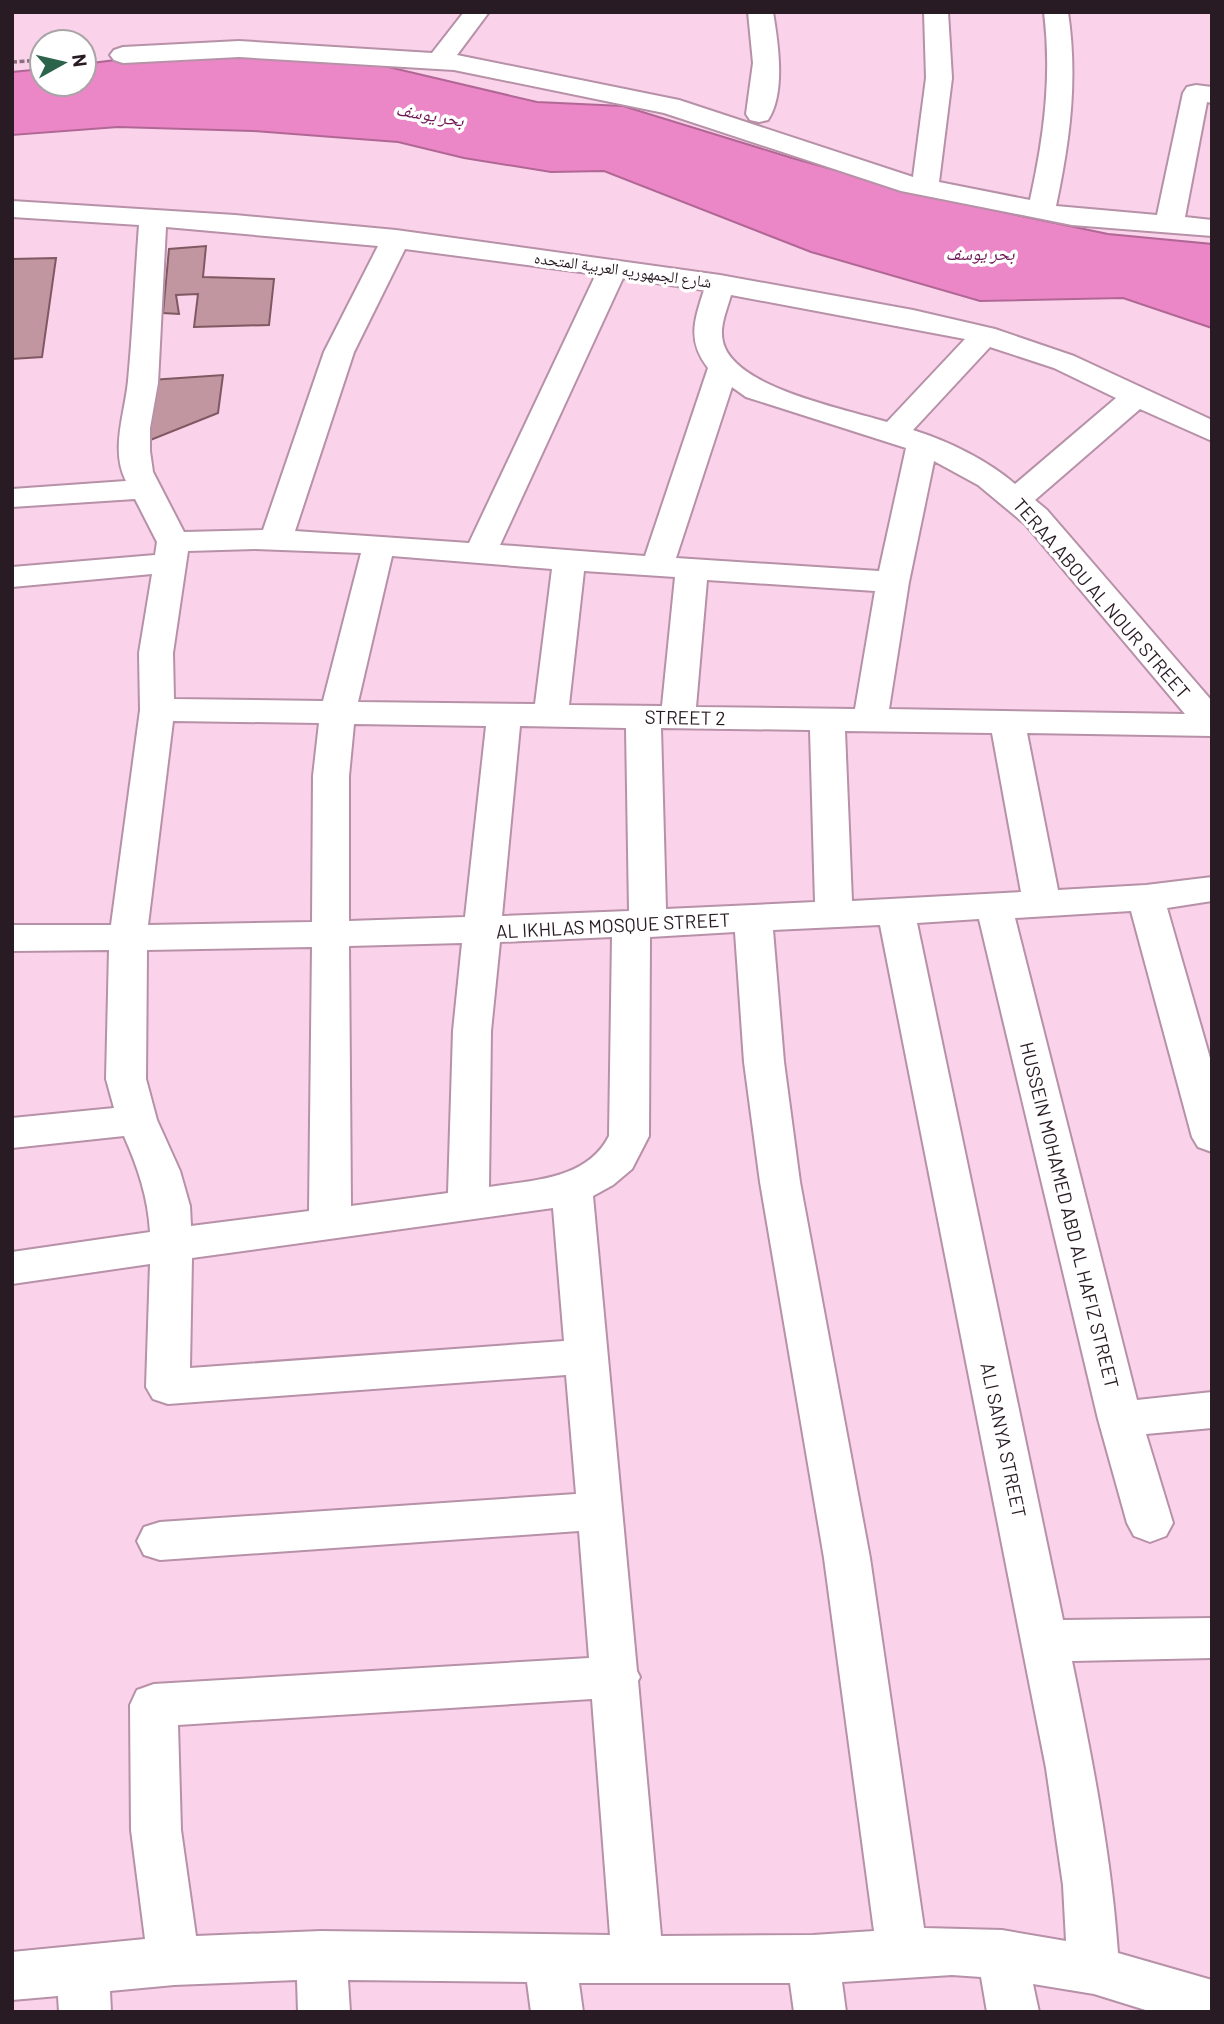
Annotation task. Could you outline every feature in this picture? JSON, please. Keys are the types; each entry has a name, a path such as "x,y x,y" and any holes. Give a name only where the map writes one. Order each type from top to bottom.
{"street":[{"path":"439,61 477,12"},
{"path":"759,114 768,77 768,49 760,12"},
{"path":"925,188 940,88 941,47 936,12"},
{"path":"1041,212 1063,95 1056,12"},
{"path":"123,55 239,49 439,61 670,106 823,159 925,188 1041,212 1168,226 1212,228"},
{"path":"1168,226 1196,93 1212,95"},
{"name":"شارع الجمهوريه العربية المتحده","path":"12,209 153,217 396,239 720,284 913,318 985,335 1064,362 1212,432"},
{"path":"153,217 143,383 135,428 137,472 172,553 156,653 157,710 128,939 126,1079 137,1120 160,1171 169,1206 171,1245 168,1387 588,1356"},
{"path":"276,538 339,352 396,239"},
{"path":"480,553 613,268"},
{"name":"TERAA ABOU AL NOUR STREET","path":"720,284 708,327 708,341 713,355 723,368 757,391 908,438 989,478 1017,499 1212,724"},
{"path":"870,720 893,582 908,438 985,335"},
{"path":"657,567 723,368"},
{"path":"1017,499 1138,395"},
{"path":"12,498 145,489"},
{"path":"12,577 276,538 893,582"},
{"path":"330,1224 331,776 338,712 379,544"},
{"path":"551,715 569,560"},
{"path":"12,1268 468,1206 572,1189 599,1174 618,1158 629,1136 640,925 660,717 692,569"},
{"name":"STREET 2","path":"157,710 1212,724"},
{"path":"468,1206 472,1031 504,715"},
{"path":"827,719 834,915"},
{"path":"1007,722 1042,903"},
{"name":"AL IKHLAS MOSQUE STREET","path":"12,938 332,936 640,925 1146,898 1212,889"},
{"path":"1146,898 1212,1137"},
{"name":"HUSSEIN MOHAMED ABD AL HAFIZ STREET","path":"994,906 1119,1419 1150,1523"},
{"name":"ALI SANYA STREET","path":"895,912 1070,1768 1088,1885 1094,1970"},
{"path":"753,919 764,1062 778,1169 847,1558 902,1952"},
{"path":"12,1133 137,1120"},
{"path":"572,1189 638,1960"},
{"path":"1119,1419 1212,1410"},
{"path":"160,1541 598,1511"},
{"path":"1046,1641 1212,1639"},
{"path":"174,1961 156,1830 154,1705 615,1678"},
{"path":"12,1976 84,1990 174,1961 321,1955 638,1960 813,1959 902,1952 1002,1954 1094,1970 1212,2005"},
{"path":"1002,1954 1013,2012"},
{"path":"321,1955 324,2012"},
{"path":"550,1959 557,2012"},
{"path":"813,1959 820,2012"}],"water":[{"name":"بحر يوسف","path":"180,52 380,65 537,102 623,106 935,198 1108,234 1212,244 1212,328 1123,298 980,301 811,252 604,171 551,172 464,158 398,142 253,131 118,127 12,135 12,72 28,70 28,98 98,98 98,62"}],"building":[{"path":"206,246 203,277 274,279 269,325 194,327 198,294 176,295 179,314 163,313 169,249"},
{"path":"56,258 42,357 12,359 12,259"},
{"path":"223,375 218,413 143,443 151,380"}]}
